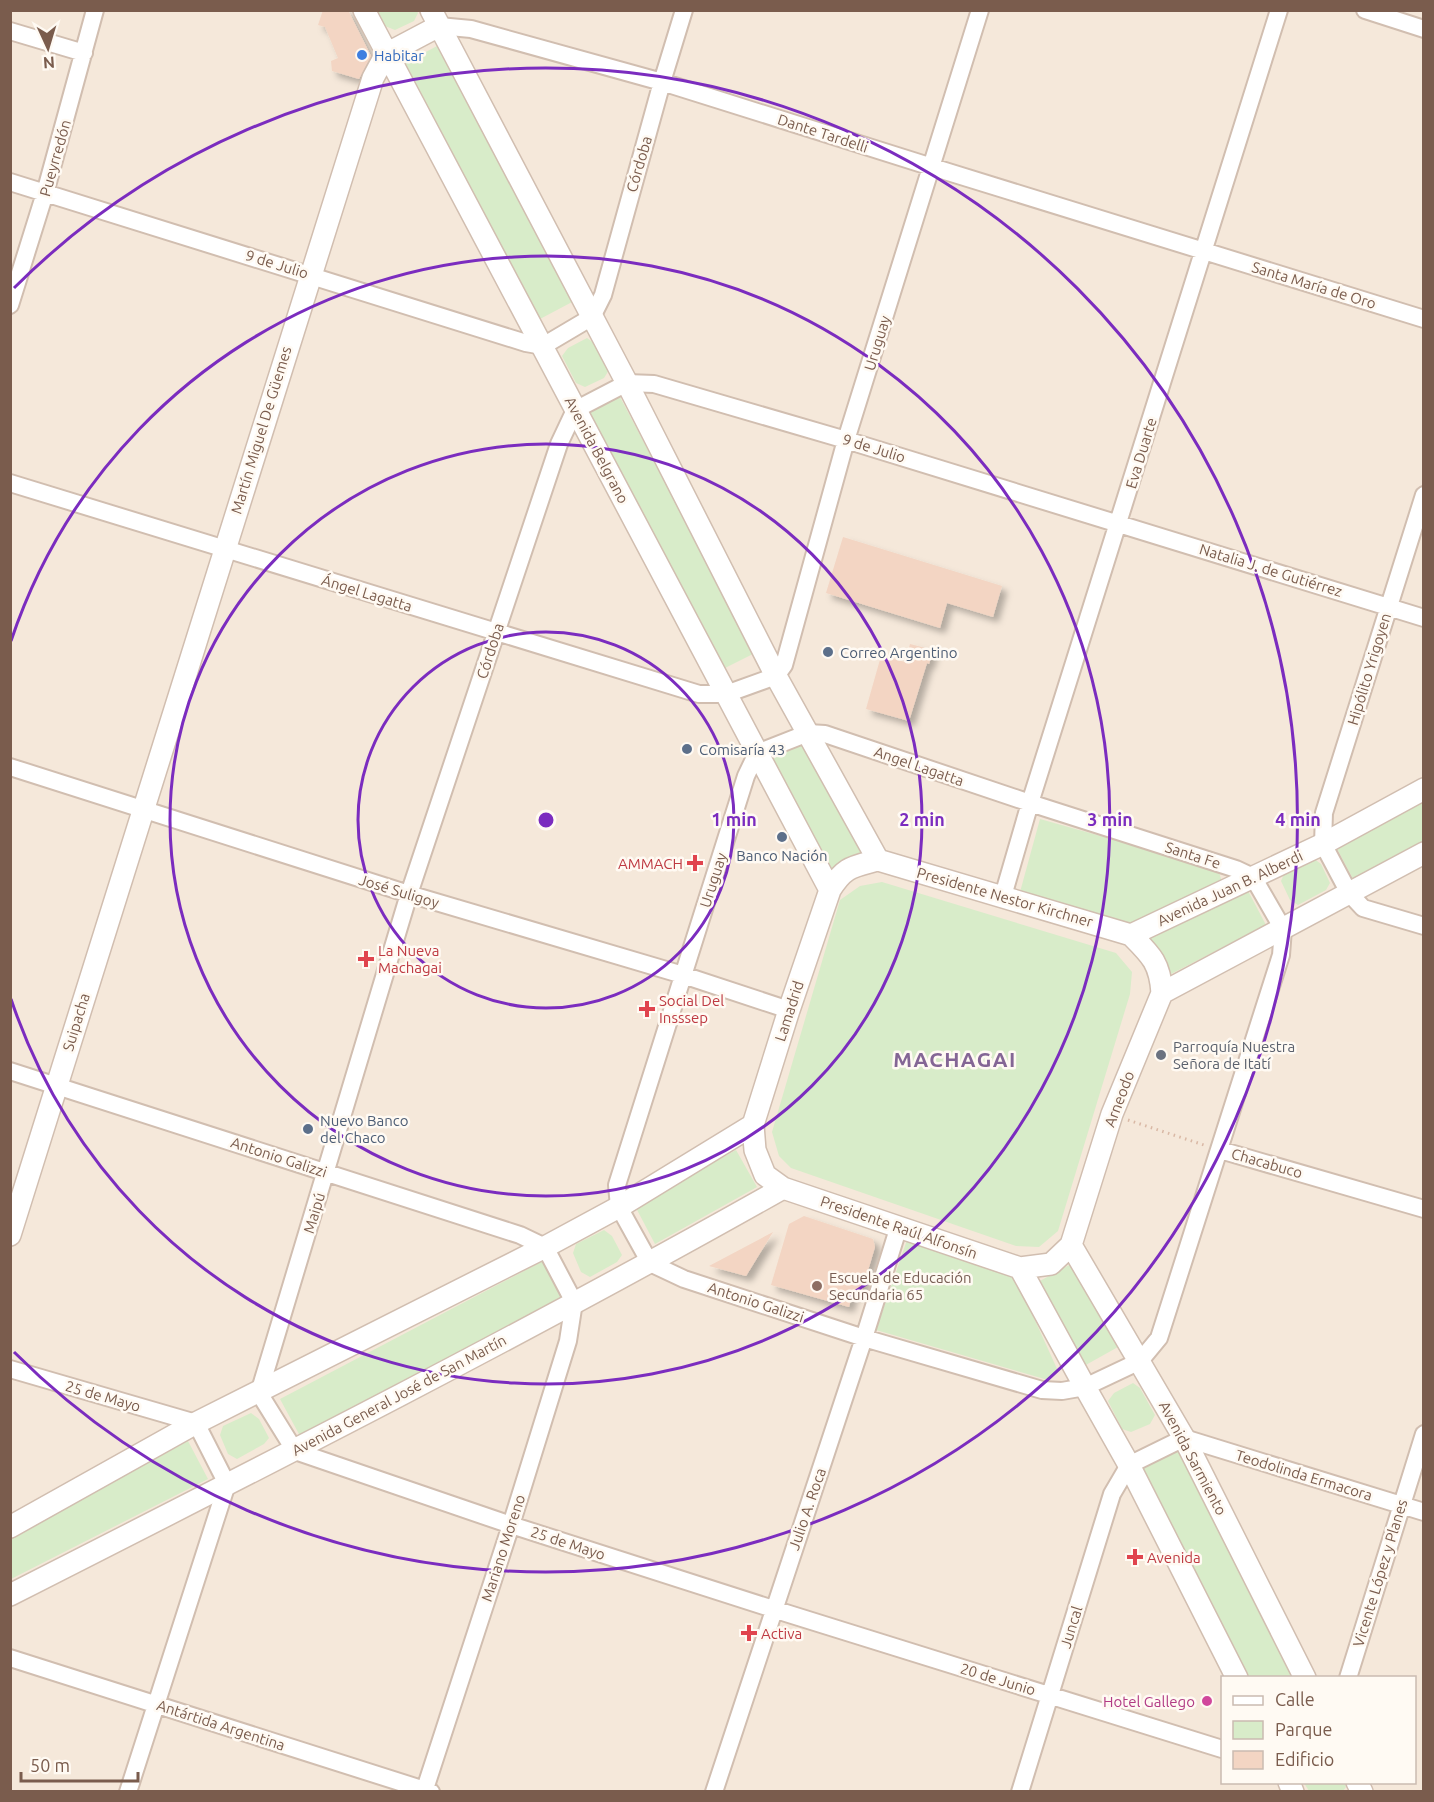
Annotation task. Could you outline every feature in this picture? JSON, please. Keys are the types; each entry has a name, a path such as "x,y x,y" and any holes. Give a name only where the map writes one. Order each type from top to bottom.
{"street":[{"name":"Pueyrredón","path":"10,305 45,193 95,10"},
{"name":"Avenida Belgrano","path":"364,10 830,890"},
{"name":"Córdoba","path":"592,317 603,295 684,10"},
{"name":"Uruguay","path":"776,676 784,665 846,440 980,10"},
{"name":"Eva Duarte","path":"1003,896 1030,803 1279,10"},
{"path":"1365,10 1424,29"},
{"path":"386,54 435,18 627,382 776,676 878,860"},
{"name":"Dante Tardelli","path":"435,18 662,82 1204,251"},
{"path":"10,31 84,53"},
{"name":"Martín Miguel De Güemes","path":"142,809 373,78 386,54"},
{"name":"9 de Julio","path":"10,183 526,343 543,346"},
{"name":"Santa María de Oro","path":"1204,251 1424,319"},
{"path":"543,346 592,317"},
{"path":"575,410 627,382"},
{"name":"9 de Julio","path":"627,382 654,384 1119,524"},
{"name":"Córdoba","path":"409,894 559,444 575,410"},
{"name":"Ángel Lagatta","path":"10,483 699,694 726,694"},
{"name":"Hipólito Yrigoyen","path":"1323,844 1324,813 1424,495"},
{"name":"Natalia J. de Gutiérrez","path":"1119,524 1424,618"},
{"path":"726,694 776,676"},
{"path":"757,753 808,733"},
{"name":"Angel Lagatta","path":"808,733 825,734 1030,803"},
{"name":"Uruguay","path":"683,975 746,776 757,753"},
{"name":"José Suligoy","path":"10,767 409,894 683,975 789,1010"},
{"name":"Avenida Juan B. Alberdi","path":"1131,934 1323,844 1424,789"},
{"name":"Santa Fe","path":"1030,803 1236,869 1253,878"},
{"name":"Suipacha","path":"10,1235 142,809"},
{"path":"1323,844 1349,894 1363,908 1424,926"},
{"path":"1162,993 1424,853"},
{"name":"Lamadrid","path":"760,1162 755,1150 753,1125 830,890 838,876 850,868 878,860"},
{"name":"Presidente Nestor Kirchner","path":"878,860 1131,934 1152,956 1161,975 1162,993"},
{"path":"864,1338 1042,1390 1062,1391 1085,1387 1140,1361 1159,1338 1281,955 1283,929 1253,878"},
{"name":"Maipú","path":"259,1393 409,894"},
{"path":"650,1263 619,1207 617,1185 683,975"},
{"name":"Arneodo","path":"1071,1245 1112,1114 1162,993"},
{"name":"Antonio Galizzi","path":"10,1071 520,1235 545,1247"},
{"path":"10,1527 196,1423 545,1247 619,1207 753,1125"},
{"name":"Chacabuco","path":"1220,1150 1424,1209"},
{"name":"Presidente Raúl Alfonsín","path":"760,1162 765,1175 783,1188 1020,1268 1051,1264 1071,1245"},
{"name":"Avenida General José de San Martín","path":"10,1595 295,1451 650,1263 783,1188"},
{"name":"Julio A. Roca","path":"714,1791 899,1226"},
{"name":"Avenida Sarmiento","path":"1071,1245 1184,1438 1304,1676"},
{"path":"545,1247 574,1302"},
{"name":"Antonio Galizzi","path":"650,1263 684,1279 864,1338"},
{"path":"1020,1268 1129,1465 1236,1676"},
{"name":"Mariano Moreno","path":"426,1791 568,1341 574,1302"},
{"name":"25 de Mayo","path":"10,1369 196,1423"},
{"path":"259,1393 295,1451"},
{"path":"128,1791 227,1484 196,1423"},
{"name":"Vicente López y Planes","path":"1348,1676 1424,1434"},
{"path":"1129,1465 1184,1438"},
{"name":"Teodolinda Ermacora","path":"1184,1438 1424,1512"},
{"name":"25 de Mayo","path":"295,1451 511,1525 773,1609"},
{"name":"Juncal","path":"1020,1791 1112,1494 1129,1465"},
{"name":"20 de Junio","path":"773,1609 1221,1749"},
{"name":"Antártida Argentina","path":"10,1658 426,1791"}],"path":[{"name":"Chacabuco","path":"1112,1114 1220,1150"}],"shaded area":[{"path":"11,11 1423,11 1423,1791 11,1792"}],"green space":[{"path":"378,11 417,11 418,13 414,21 395,30 385,26"},
{"path":"439,45 574,301 540,319 405,63"},
{"path":"587,338 594,343 609,370 604,378 585,387 576,383 562,356 568,348"},
{"path":"620,397 755,653 721,670 586,414"},
{"path":"805,742 864,854 830,872 771,760"},
{"path":"1423,799 1423,841 1353,879 1336,847"},
{"path":"1040,819 1218,869 1222,882 1132,925 1020,892"},
{"path":"1313,858 1321,864 1330,883 1326,890 1298,905 1290,900 1281,881 1285,872"},
{"path":"882,882 1116,953 1132,972 1130,994 1058,1231 1039,1247 1016,1246 791,1168 779,1156 772,1132 840,900 860,886"},
{"path":"1247,889 1266,925 1169,975 1150,938"},
{"path":"736,1150 757,1187 655,1244 635,1206"},
{"path":"604,1230 612,1236 622,1255 617,1262 590,1277 581,1272 573,1253 576,1244"},
{"path":"907,1240 1015,1276 1058,1371 1048,1380 876,1330"},
{"path":"545,1260 565,1297 300,1436 280,1399"},
{"path":"1071,1264 1118,1347 1084,1366 1038,1282"},
{"path":"1133,1383 1140,1388 1155,1415 1150,1424 1131,1432 1122,1429 1108,1401 1114,1393"},
{"path":"251,1413 259,1419 269,1438 264,1444 237,1459 228,1454 220,1435 223,1426"},
{"path":"188,1441 208,1479 11,1579 11,1538"},
{"path":"1177,1449 1294,1676 1247,1676 1139,1468"},
{"path":"1305,1784 1344,1784 1346,1787 1343,1791 1309,1791"}],"building":[{"path":"323,10 348,10 371,56 359,79 332,71 331,61 338,58 325,27 318,25"},
{"path":"843,537 1002,586 993,617 947,603 940,628 826,593"},
{"path":"910,644 933,650 909,721 866,709 881,656 905,662"},
{"path":"804,1216 873,1239 875,1247 861,1294 853,1292 849,1307 771,1285 789,1224"},
{"path":"773,1232 746,1276 709,1266"}],"place":[{"name":"Habitar","path":"362,55"},
{"name":"Correo Argentino","path":"828,652"},
{"name":"Comisaría 43","path":"687,749"},
{"name":"Banco Nación","path":"782,837"},
{"name":"AMMACH","path":"695,863"},
{"name":"La Nueva Machagai","path":"366,959"},
{"name":"Social Del Insssep","path":"647,1009"},
{"name":"Parroquía Nuestra Señora de Itatí","path":"1161,1055"},
{"name":"Nuevo Banco del Chaco","path":"308,1129"},
{"name":"Escuela de Educación Secundaria 65","path":"817,1286"},
{"name":"Avenida","path":"1135,1557"},
{"name":"Activa","path":"749,1633"},
{"name":"Hotel Gallego","path":"1207,1701"}],"district":[{"name":"MACHAGAI","path":"955,1059"}]}
